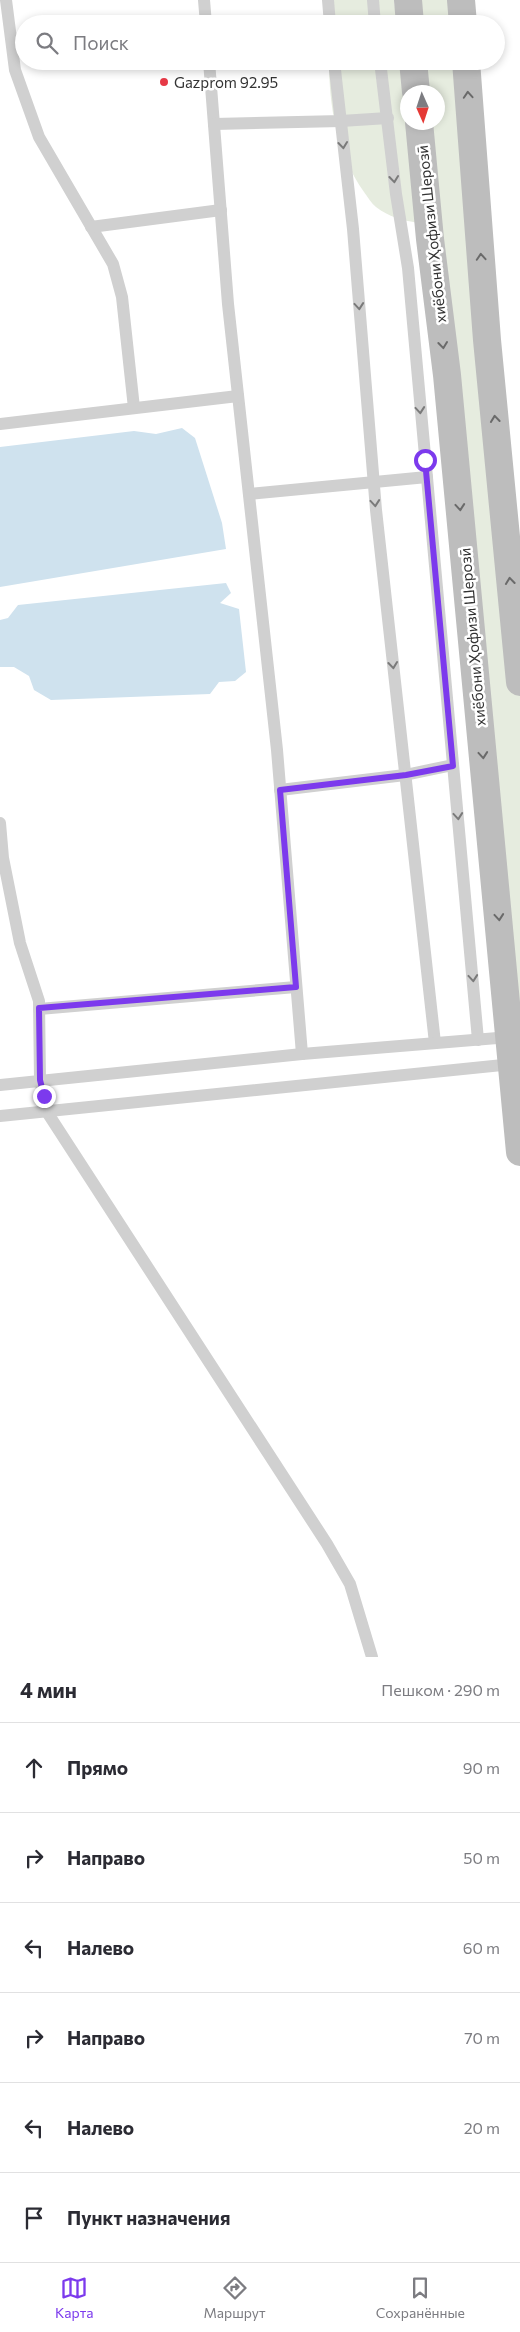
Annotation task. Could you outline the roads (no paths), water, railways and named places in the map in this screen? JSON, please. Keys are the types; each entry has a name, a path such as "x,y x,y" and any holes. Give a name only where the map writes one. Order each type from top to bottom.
{"main road":[{"path":"408,0 409,15"},
{"path":"461,0 462,15"},
{"path":"414,70 415,85"},
{"path":"467,70 487,340 520,682"},
{"name":"хиёбони Ҳофизи Шерозӣ","path":"420,130 430,239 448,385 520,1152"}],"lane":[{"path":"6,0 15,70 39,137 113,264 122,297 134,408"},
{"path":"204,0 205,15"},
{"path":"328,0 329,15"},
{"path":"373,0 374,15"},
{"path":"210,70 238,396 280,790 302,1054"},
{"path":"335,70 353,229 374,482 435,1043"},
{"path":"381,70 396,194 408,268 478,1040"},
{"path":"214,124 341,122 388,118"},
{"path":"91,227 221,210"},
{"path":"0,424 238,396"},
{"path":"249,494 427,478"},
{"path":"280,790 406,775 453,766"},
{"path":"0,823 3,858 20,943 39,1008 40,1080 47,1112 327,1544 350,1584 372,1657"},
{"path":"39,1008 296,987"},
{"path":"0,1085 302,1054 510,1037"},
{"path":"0,1116 513,1064"}],"water":[{"path":"182,428 195,438 222,523 226,549 0,587 0,447 134,431 156,434"},
{"path":"226,583 231,593 220,603 239,609 246,672 235,681 219,682 210,694 51,700 34,690 29,676 14,667 0,667 0,620 8,618 18,605"}],"place":[{"name":"Gazprom 92.95","path":"164,82"}]}
